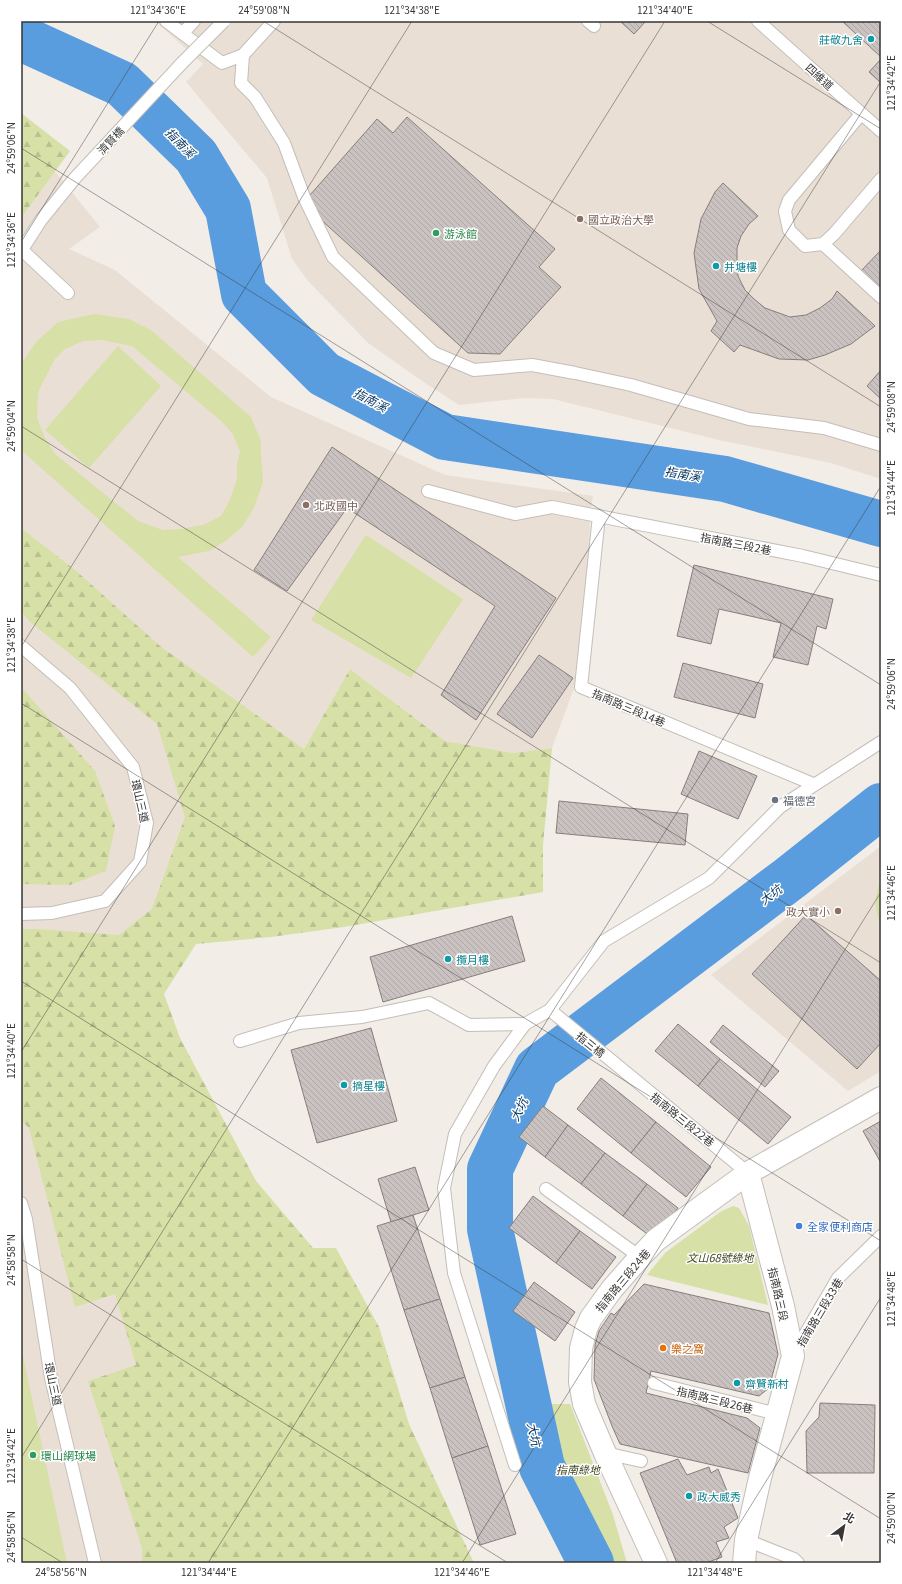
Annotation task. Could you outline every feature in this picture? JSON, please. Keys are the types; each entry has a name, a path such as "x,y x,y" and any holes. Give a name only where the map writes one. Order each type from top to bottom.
{"street":[{"path":"748,1173 881,1098"},
{"name":"指南路三段24巷","path":"656,1563 604,1453 584,1404 580,1382 581,1348 586,1329 591,1318 612,1289 656,1240 748,1173"},
{"name":"指南路三段","path":"744,1563 746,1540 793,1356 783,1306 748,1173"}],"lane":[{"path":"166,21 222,63 243,55 274,21"},
{"path":"183,33 194,21"},
{"name":"濟賢橋","path":"21,251 41,220 75,178 182,63 224,21"},
{"name":"四維道","path":"758,21 881,131"},
{"path":"243,55 241,83 255,97 284,143 304,197 333,257 434,353 474,370 532,365 575,372 631,385 749,418 824,428 881,445"},
{"path":"861,114 789,200 785,211 789,230 805,246 823,244 834,234 881,179"},
{"path":"823,244 881,297"},
{"path":"21,251 68,293"},
{"name":"指南路三段2巷","path":"428,491 514,514 552,507 803,556 881,575"},
{"name":"指南路三段14巷","path":"595,515 581,687 813,784"},
{"name":"環山三道","path":"21,646 70,688 133,766 147,823 140,862 105,901 52,913 21,914"},
{"path":"514,1465 454,1273 444,1188 455,1134 494,1066 525,1024 550,1010 604,941 709,878 780,807 813,784 881,742"},
{"path":"240,1041 300,1023 362,1017 429,1003 469,1026 525,1024"},
{"name":"指三橋","path":"550,1010 617,1065"},
{"name":"指南路三段22巷","path":"617,1065 748,1173"},
{"path":"546,1189 640,1257"},
{"name":"環山三道","path":"21,1203 26,1219 52,1378 95,1563"},
{"name":"指南路三段33巷","path":"793,1356 838,1278 881,1236"},
{"name":"指南路三段26巷","path":"654,1384 777,1414"},
{"path":"604,1453 641,1461"},
{"path":"746,1540 794,1559 798,1563"}],"shaded area":[{"name":"國立政治大學","path":"155,21 881,21 881,479 831,463 719,440 553,399 524,398 459,405 368,343 308,281 292,259 267,178 186,82 203,64"},
{"name":"北政國中","path":"21,129 100,227 69,249 115,270 271,397 445,475 593,496 590,514 589,564 577,680 552,748 513,753 445,741 350,669 304,749 159,646 74,569 21,528"},
{"path":"21,534 303,769 127,959 315,1563 21,1563"},
{"name":"政大實小","path":"881,846 881,1071 848,1091 711,975"}],"green space":[{"path":"21,113 70,151 21,218"},
{"path":"94,314 129,319 151,330 251,417 261,441 263,482 254,508 242,527 227,540 209,551 178,557 271,637 253,657 21,450 21,364 36,342 58,322","holes":["102,340 132,346 221,421 233,434 240,452 237,464 237,479 229,502 221,516 203,525 181,529 163,530 138,521 55,454 44,436 37,418 38,392 55,359 65,349 83,341"]},
{"path":"118,346 161,386 89,468 45,430"},
{"path":"21,528 74,569 160,646 304,749 350,669 445,741 513,753 552,748 543,845 543,892 344,927 271,937 196,944 164,994 180,1038 256,1181 313,1248 336,1248 379,1327 409,1424 474,1563 142,1563 142,1548 88,1381 136,1365 115,1294 75,1307 29,1128 21,1120 21,929 119,935 152,909 185,817 157,724 29,621 21,611"},
{"path":"366,535 463,599 411,678 311,620"},
{"path":"21,687 95,771 115,826 106,871 70,885 21,884"},
{"path":"881,880 881,925 877,914 876,897"},
{"name":"文山68號綠地","path":"733,1206 739,1208 749,1226 768,1305 647,1275 665,1253 720,1212"},
{"name":"環山網球場","path":"21,1347 67,1563 21,1563"},
{"name":"指南綠地","path":"539,1404 570,1404 613,1515 627,1563 614,1563 590,1530 575,1504 556,1463"}],"building":[{"path":"620,21 646,21 634,34"},
{"name":"莊敬九舍","path":"842,21 881,21 881,57"},
{"name":"莊敬九舍","path":"881,59 881,83 869,72"},
{"name":"游泳館","path":"407,117 555,249 539,267 561,287 500,354 468,353 318,217 310,195 377,119 393,133"},
{"name":"井塘樓","path":"723,183 758,216 749,224 741,236 737,248 738,276 745,290 754,299 765,308 790,317 806,315 820,308 832,299 837,291 875,326 851,344 825,355 808,360 779,359 740,345 734,352 711,331 717,321 699,289 694,253 701,219 715,192"},
{"path":"881,250 881,292 860,272"},
{"path":"881,370 881,399 867,386"},
{"path":"332,447 556,598 476,720 441,695 495,606 347,508 287,591 254,570"},
{"path":"694,565 833,599 826,629 817,626 808,665 773,657 781,623 719,609 711,644 677,636"},
{"path":"539,655 573,678 532,738 497,714"},
{"path":"683,663 763,684 755,718 674,697"},
{"path":"699,751 757,776 738,819 681,794"},
{"path":"559,801 688,814 685,845 556,833"},
{"path":"806,915 881,981 881,1043 857,1069 752,974"},
{"name":"攬月樓","path":"512,916 525,961 383,1002 370,957"},
{"path":"678,1024 720,1059 698,1086 655,1051"},
{"path":"723,1025 779,1071 765,1087 710,1042"},
{"name":"摘星樓","path":"371,1028 397,1121 317,1143 291,1050"},
{"path":"720,1059 791,1117 768,1144 698,1086"},
{"path":"601,1078 656,1122 631,1153 577,1109"},
{"path":"543,1106 568,1125 545,1157 519,1137"},
{"path":"881,1121 881,1163 863,1131"},
{"path":"656,1122 711,1167 686,1197 631,1153"},
{"path":"568,1125 605,1153 581,1184 545,1157"},
{"path":"605,1153 647,1184 623,1216 581,1184"},
{"path":"415,1167 429,1210 391,1222 378,1179"},
{"path":"647,1184 678,1208 654,1239 623,1216"},
{"path":"533,1196 580,1231 556,1263 509,1228"},
{"path":"413,1215 440,1299 404,1310 377,1226"},
{"path":"580,1231 616,1257 592,1289 556,1263"},
{"path":"534,1282 575,1312 555,1341 513,1311"},
{"name":"齊賢新村","path":"644,1284 769,1313 778,1354 769,1388 759,1396 651,1371 646,1393 747,1418 760,1428 748,1473 620,1444 594,1379 595,1345 599,1331 611,1313 614,1315"},
{"path":"440,1299 465,1377 430,1388 404,1310"},
{"path":"465,1377 488,1446 452,1458 430,1388"},
{"path":"820,1403 875,1405 874,1473 807,1473 806,1431 819,1417"},
{"path":"488,1446 516,1534 480,1545 452,1458"},
{"name":"政大威秀","path":"678,1459 687,1475 709,1467 711,1473 718,1469 738,1518 724,1527 729,1538 716,1542 722,1557 706,1563 677,1563 640,1473"}],"waterway":[{"name":"指南溪","path":"21,38 122,84 196,156 228,209 244,294 324,374 445,437 725,479 881,524"},
{"name":"大坑","path":"591,1563 542,1467 490,1229 490,1169 537,1069 790,878 881,806"}],"place":[{"name":"莊敬九舍","path":"871,39"},
{"name":"國立政治大學","path":"580,219"},
{"name":"游泳館","path":"436,233"},
{"name":"井塘樓","path":"716,266"},
{"name":"北政國中","path":"306,505"},
{"name":"福德宮","path":"775,800"},
{"name":"政大實小","path":"838,911"},
{"name":"攬月樓","path":"448,959"},
{"name":"摘星樓","path":"344,1085"},
{"name":"全家便利商店","path":"799,1226"},
{"name":"樂之窩","path":"663,1348"},
{"name":"齊賢新村","path":"737,1383"},
{"name":"環山網球場","path":"33,1455"},
{"name":"政大威秀","path":"689,1496"}]}
